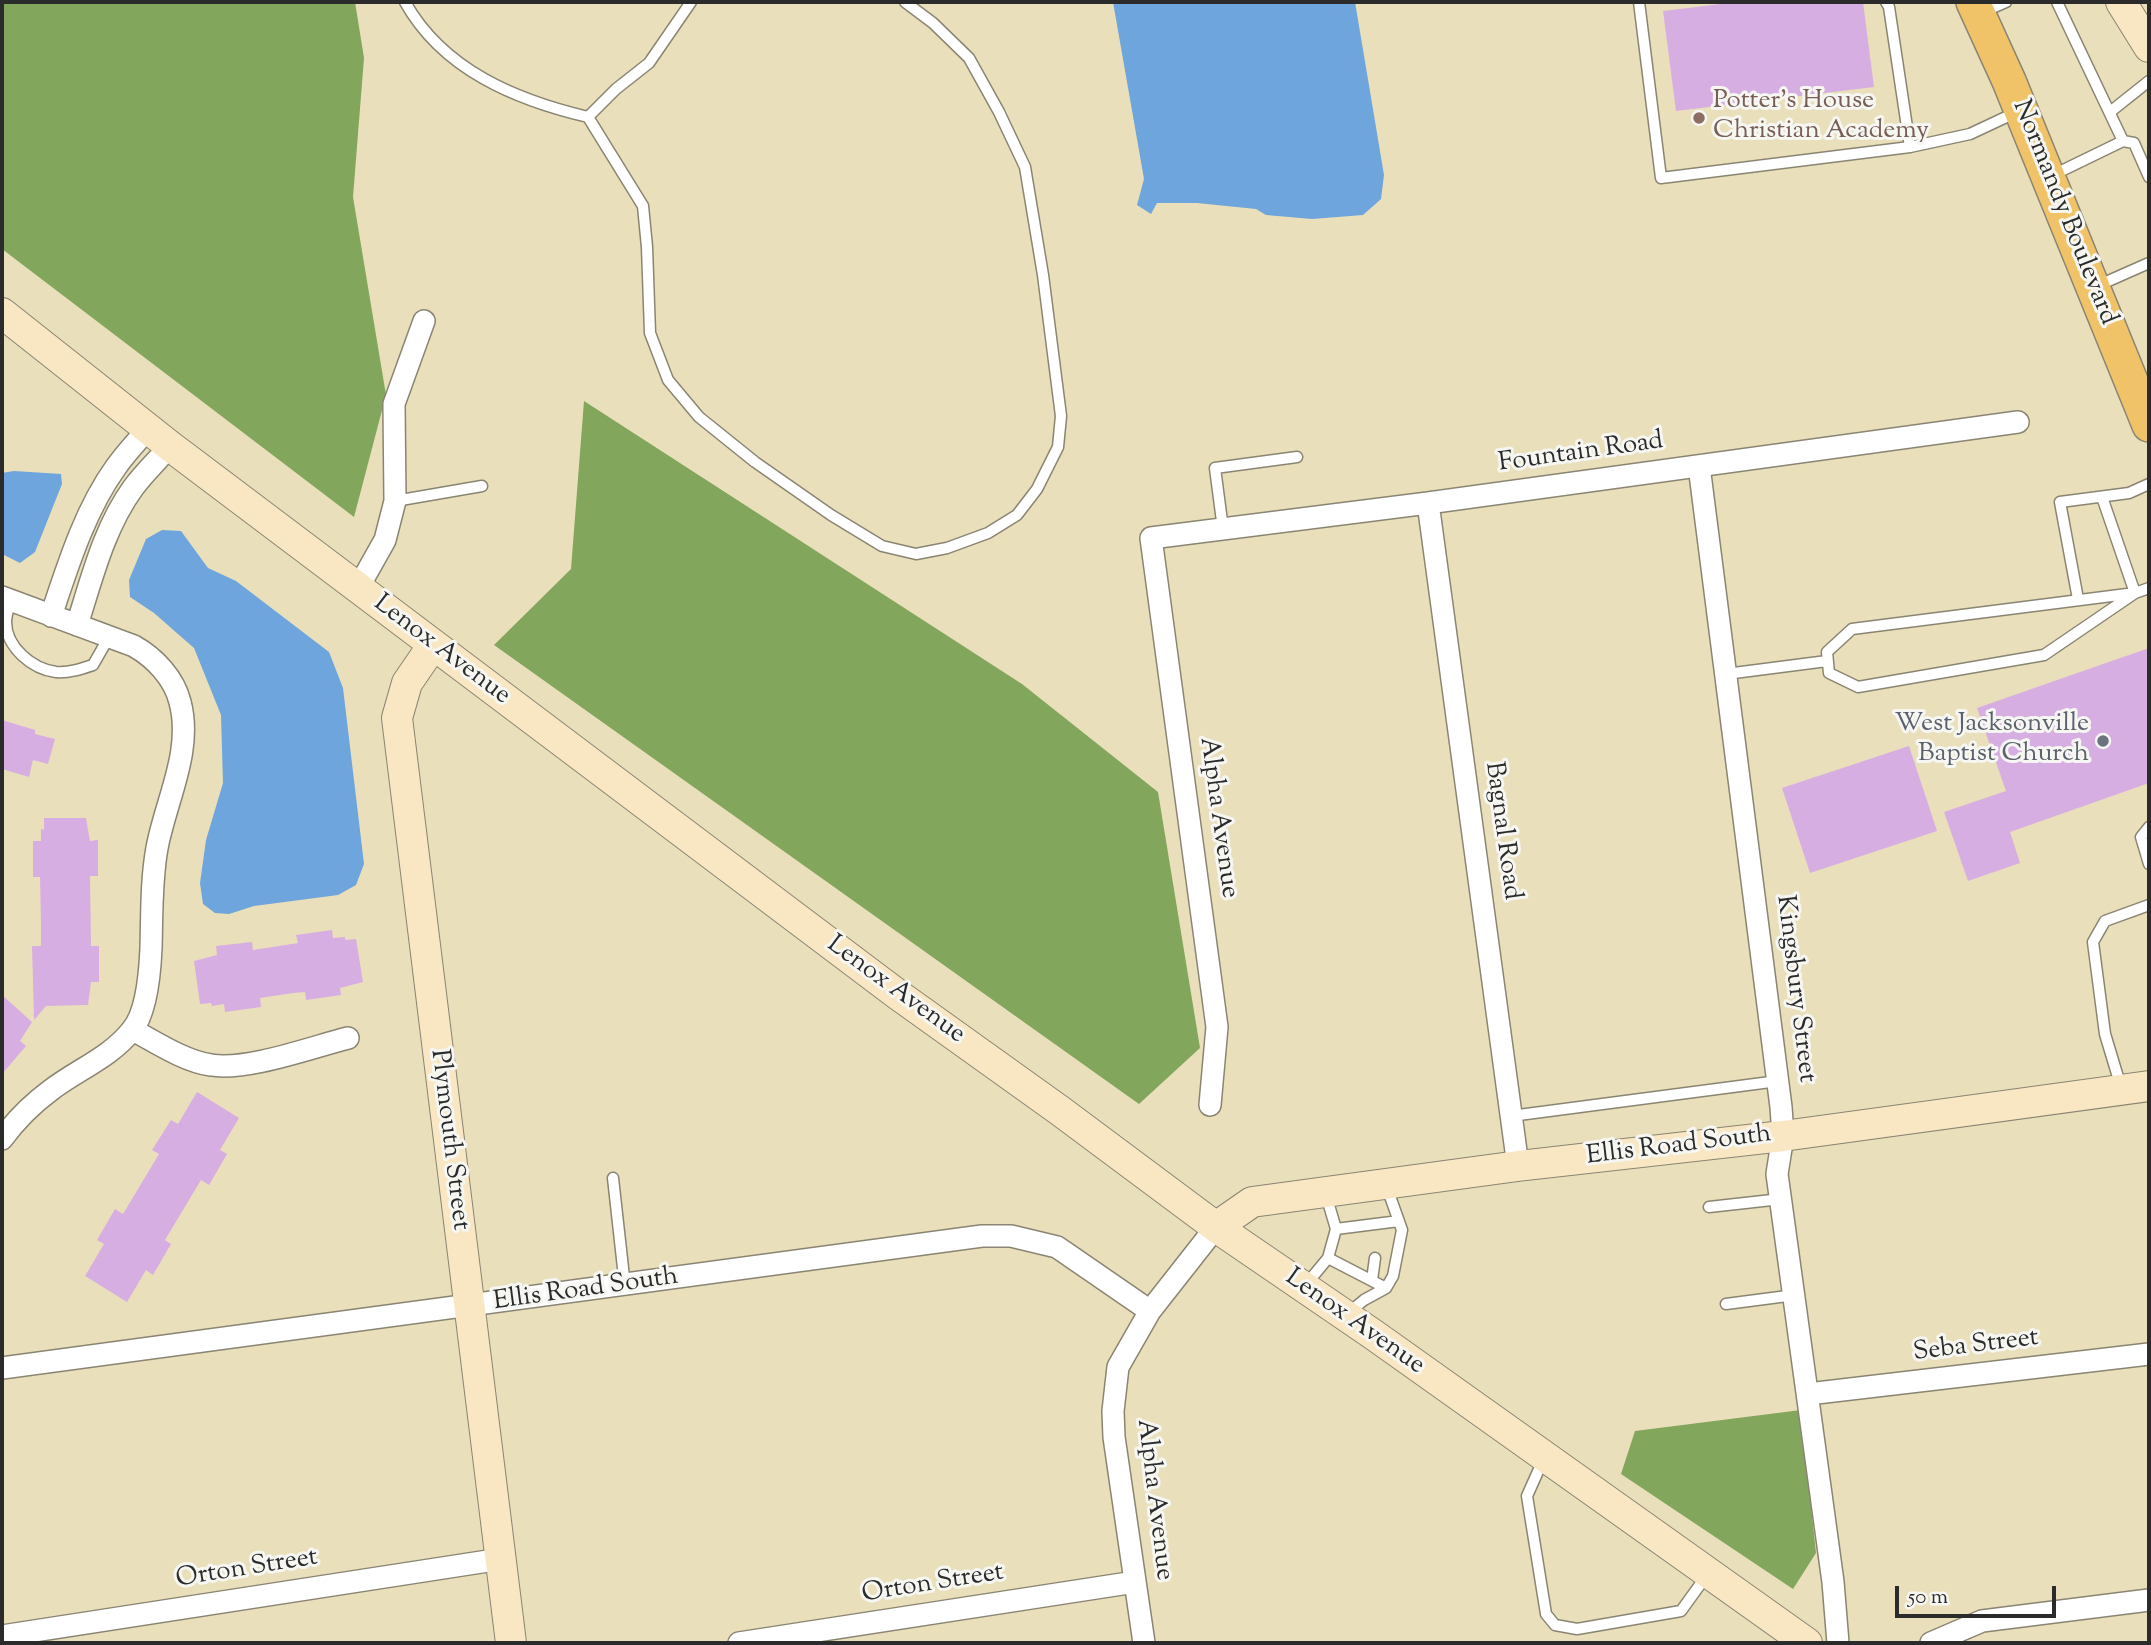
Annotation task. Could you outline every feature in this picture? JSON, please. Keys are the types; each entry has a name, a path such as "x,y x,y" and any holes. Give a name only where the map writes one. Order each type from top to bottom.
{"main road":[{"path":"2121,2 2149,47"},
{"name":"Normandy Boulevard","path":"1986,6 2021,110 2149,425"},
{"name":"Lenox Avenue","path":"2,313 159,437 886,986 1216,1227 1807,1643"},
{"name":"Plymouth Street","path":"433,645 407,683 397,718 511,1643"},
{"name":"Ellis Road South","path":"1216,1227 1252,1202 1518,1166 1783,1136 2136,1088"}],"street":[{"path":"358,588 385,540 395,501 394,404 424,321"},
{"name":"Fountain Road","path":"1151,538 1429,503 2018,422"},
{"path":"51,616 72,553 116,467 159,437"},
{"path":"77,625 98,558 117,515 159,437"},
{"name":"Kingsbury Street","path":"1699,466 1778,1081 1783,1136 1777,1174 1833,1582 1838,1643"},
{"name":"Bagnal Road","path":"1429,503 1518,1166"},
{"name":"Alpha Avenue","path":"1151,538 1217,1027 1210,1105"},
{"path":"2,1139 19,1118 51,1089 115,1046 133,1030 141,1016 150,969 153,879 157,847 179,764 184,732 180,700 166,673 144,652 6,599"},
{"path":"133,1030 174,1052 211,1065 253,1063 348,1038"},
{"name":"Alpha Avenue","path":"1144,1643 1114,1437 1113,1411 1118,1367 1150,1311 1216,1227"},
{"name":"Ellis Road South","path":"2,1368 982,1236 1011,1236 1057,1247 1150,1311"},
{"name":"Seba Street","path":"1808,1394 2149,1354"},
{"name":"Orton Street","path":"2,1636 501,1559"},
{"name":"Orton Street","path":"738,1643 1135,1582"},
{"path":"1931,1643 1982,1620 2149,1600"}],"lane":[{"path":"405,2 412,15 450,57 487,82 544,106 588,117 643,206 650,333 668,380 699,417 755,462 831,515 882,546 916,554 947,548 988,533 1017,515 1037,489 1058,447 1061,416 1043,275 1025,167 969,58 933,23 905,2"},
{"path":"588,117 616,89 649,63 691,2"},
{"path":"1639,2 1661,178 1910,147 1970,134 2021,110"},
{"path":"1886,2 1910,147"},
{"path":"2057,2 2123,141"},
{"path":"2110,112 2149,81"},
{"path":"2048,178 2123,141 2134,143 2149,177"},
{"path":"2093,288 2149,263"},
{"path":"1223,529 1215,468 1297,457"},
{"path":"2078,599 2060,502 2129,493 2149,484"},
{"path":"395,501 482,486"},
{"path":"2102,497 2135,593"},
{"path":"2135,593 2044,655 1858,687 1829,673 1827,652 1852,629 2135,593 2149,588"},
{"path":"6,599 6,623 13,646 33,665 55,672 75,671 93,665 109,637"},
{"path":"1726,674 1828,662"},
{"path":"2149,827 2141,837 2149,864"},
{"path":"2136,1088 2105,1034 2093,942 2105,921 2149,905"},
{"path":"1511,1116 1778,1081"},
{"path":"613,1178 625,1286"},
{"path":"1345,1316 1364,1300 1386,1288 1393,1276 1402,1230 1386,1185"},
{"path":"1304,1287 1328,1258 1336,1229 1325,1193"},
{"path":"1709,1207 1781,1199"},
{"path":"1336,1229 1399,1221"},
{"path":"1365,1225 1366,1238"},
{"path":"1328,1258 1386,1288"},
{"path":"1372,1280 1375,1258"},
{"path":"1726,1304 1795,1295"},
{"path":"1544,1458 1527,1496 1546,1614 1555,1625 1577,1629 1681,1611 1708,1573"}],"green space":[{"path":"2,2 355,2 364,58 353,197 386,395 354,517 2,249"},
{"path":"584,401 1022,684 1158,792 1200,1048 1139,1104 494,645 571,569"},
{"path":"1801,1410 1816,1553 1793,1589 1621,1474 1635,1431"}],"water":[{"path":"1113,2 1355,2 1384,175 1381,199 1363,215 1312,219 1266,215 1256,209 1197,203 1157,203 1151,214 1137,205 1144,179"},
{"path":"14,471 61,474 62,484 35,552 20,563 2,554 2,473"},
{"path":"162,530 181,531 208,568 236,581 329,652 343,688 364,864 356,885 338,895 254,906 229,914 215,913 203,904 200,883 206,840 223,783 221,715 194,648 154,613 130,597 129,580 146,539"}],"building":[{"path":"1737,2 1863,2 1874,87 1676,111 1663,11"},
{"path":"2149,648 2149,783 2010,832 2020,863 1968,881 1944,812 2006,791 1977,708"},
{"path":"2,720 55,739 48,764 33,760 29,777 2,769"},
{"path":"1909,746 1937,831 1810,873 1782,788"},
{"path":"44,818 86,818 90,841 98,840 98,876 90,876 91,946 99,946 99,982 91,982 88,1005 46,1006 34,1020 32,946 41,946 41,923 40,877 33,877 33,841 41,841"},
{"path":"332,930 333,938 356,939 363,982 340,988 341,995 306,1000 305,992 293,993 260,998 261,1007 225,1012 224,1004 200,1004 194,961 217,955 216,946 252,942 253,950 298,943 296,935"},
{"path":"2,995 32,1022 20,1041 26,1046 2,1074"},
{"path":"197,1092 239,1118 220,1150 227,1154 209,1185 201,1180 165,1240 171,1244 153,1275 146,1270 127,1302 85,1276 104,1244 97,1240 115,1209 123,1214 159,1154 152,1150 171,1120 178,1124"}],"place":[{"name":"Potter's House Christian Academy","path":"1699,118"},
{"name":"West Jacksonville Baptist Church","path":"2103,741"}]}
